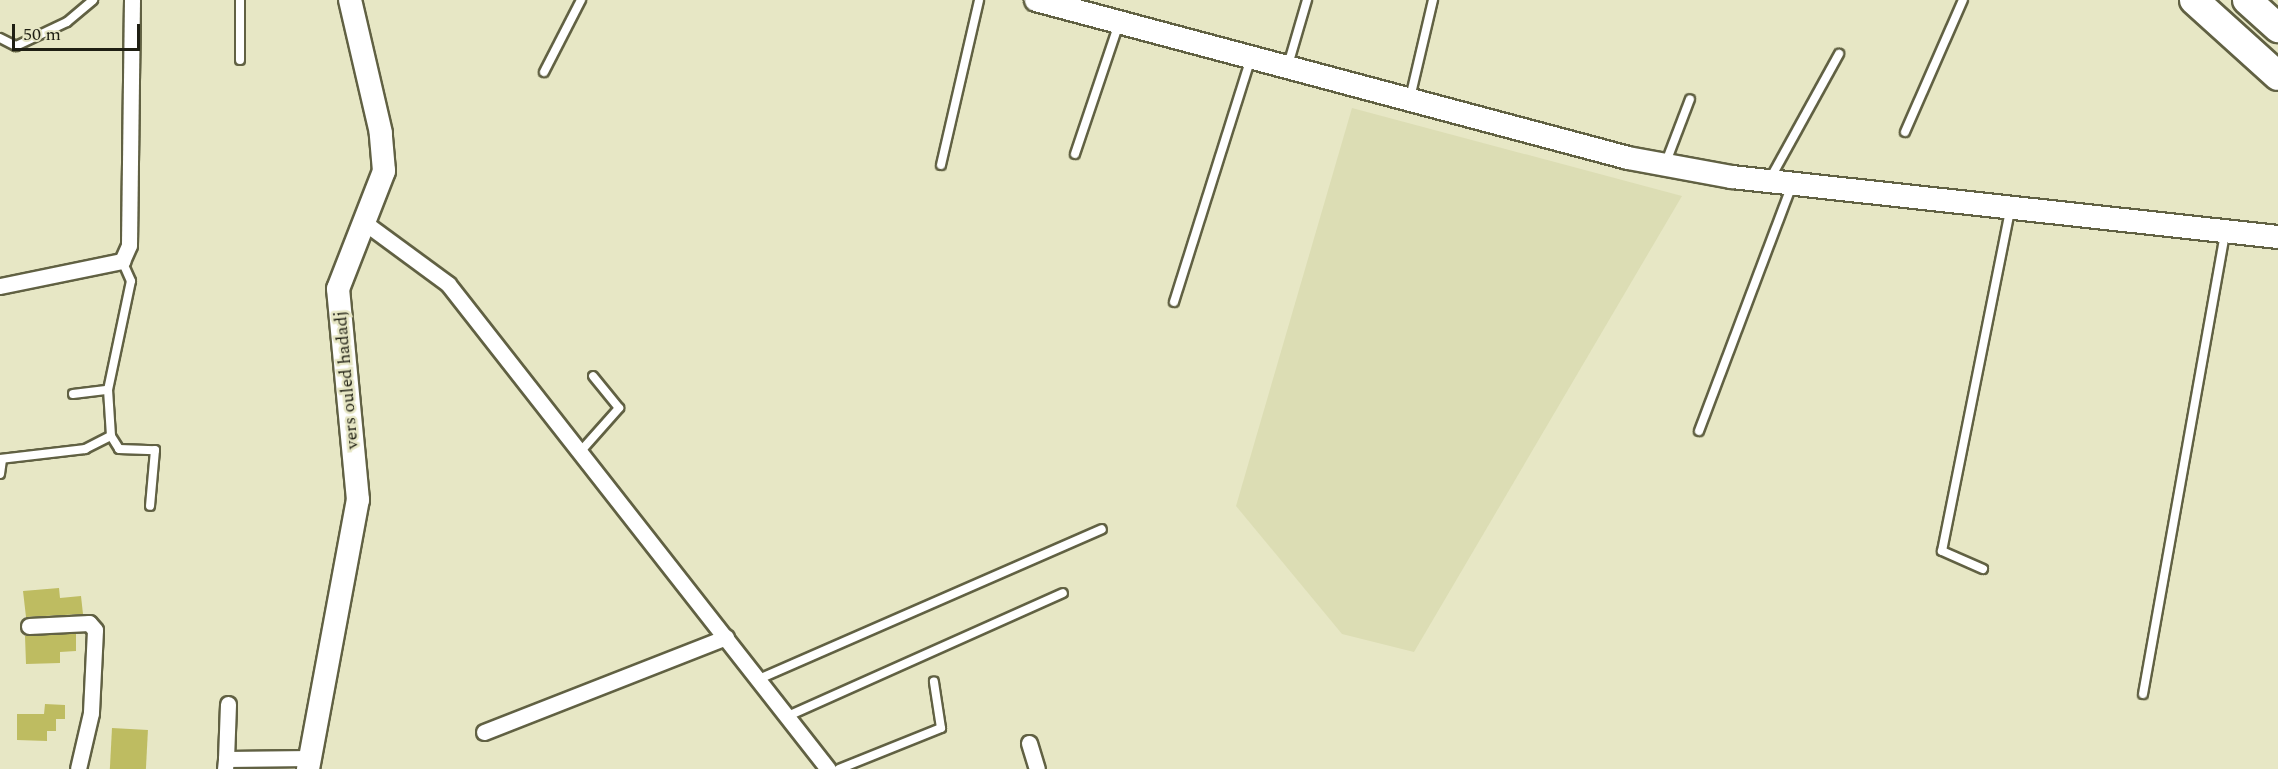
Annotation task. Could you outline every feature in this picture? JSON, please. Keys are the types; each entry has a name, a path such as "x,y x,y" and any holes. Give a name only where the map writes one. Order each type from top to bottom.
{"highway":[{"path":"2194,0 2278,76"},
{"path":"2247,0 2278,28"}],"street":[{"path":"0,286 122,261 129,245 132,0"},
{"name":"vers ouled hadadj","path":"309,764 358,500 338,289 345,259 365,223 384,171 381,133 351,0"},
{"path":"1036,0 1665,165 1792,184 2278,237"},
{"path":"365,223 448,284 828,769"},
{"path":"29,626 89,623 95,630 91,713 78,769"},
{"path":"484,732 726,637"},
{"path":"228,704 225,764 309,764"},
{"path":"1029,743 1037,769"}],"lane":[{"path":"0,38 16,46 67,22 93,0"},
{"path":"240,0 240,60"},
{"path":"544,72 580,0"},
{"path":"941,165 979,0"},
{"path":"1288,66 1307,0"},
{"path":"1410,99 1433,0"},
{"path":"1905,132 1963,0"},
{"path":"1075,154 1120,22"},
{"path":"1769,181 1839,54"},
{"path":"1174,302 1251,56"},
{"path":"1665,165 1690,99"},
{"path":"1699,431 1792,184"},
{"path":"1983,569 1942,551 2010,207"},
{"path":"2143,694 2226,230"},
{"path":"122,261 131,282 108,390 111,436 118,449 155,450 150,506"},
{"path":"580,452 619,408 593,376"},
{"path":"73,394 108,390"},
{"path":"0,474 1,459 85,448 111,436"},
{"path":"759,679 1102,530"},
{"path":"788,716 1063,593"},
{"path":"839,769 940,729 934,682"}],"shaded area":[{"path":"1352,108 1682,196 1414,652 1342,634 1236,506"}],"building":[{"path":"59,588 60,598 81,596 83,614 26,617 23,591"},
{"path":"76,633 76,651 60,652 60,663 26,664 25,636"},
{"path":"45,704 65,705 65,719 56,719 56,731 47,731 47,741 17,740 17,714 44,714"},
{"path":"112,728 148,730 146,769 110,769"}]}
